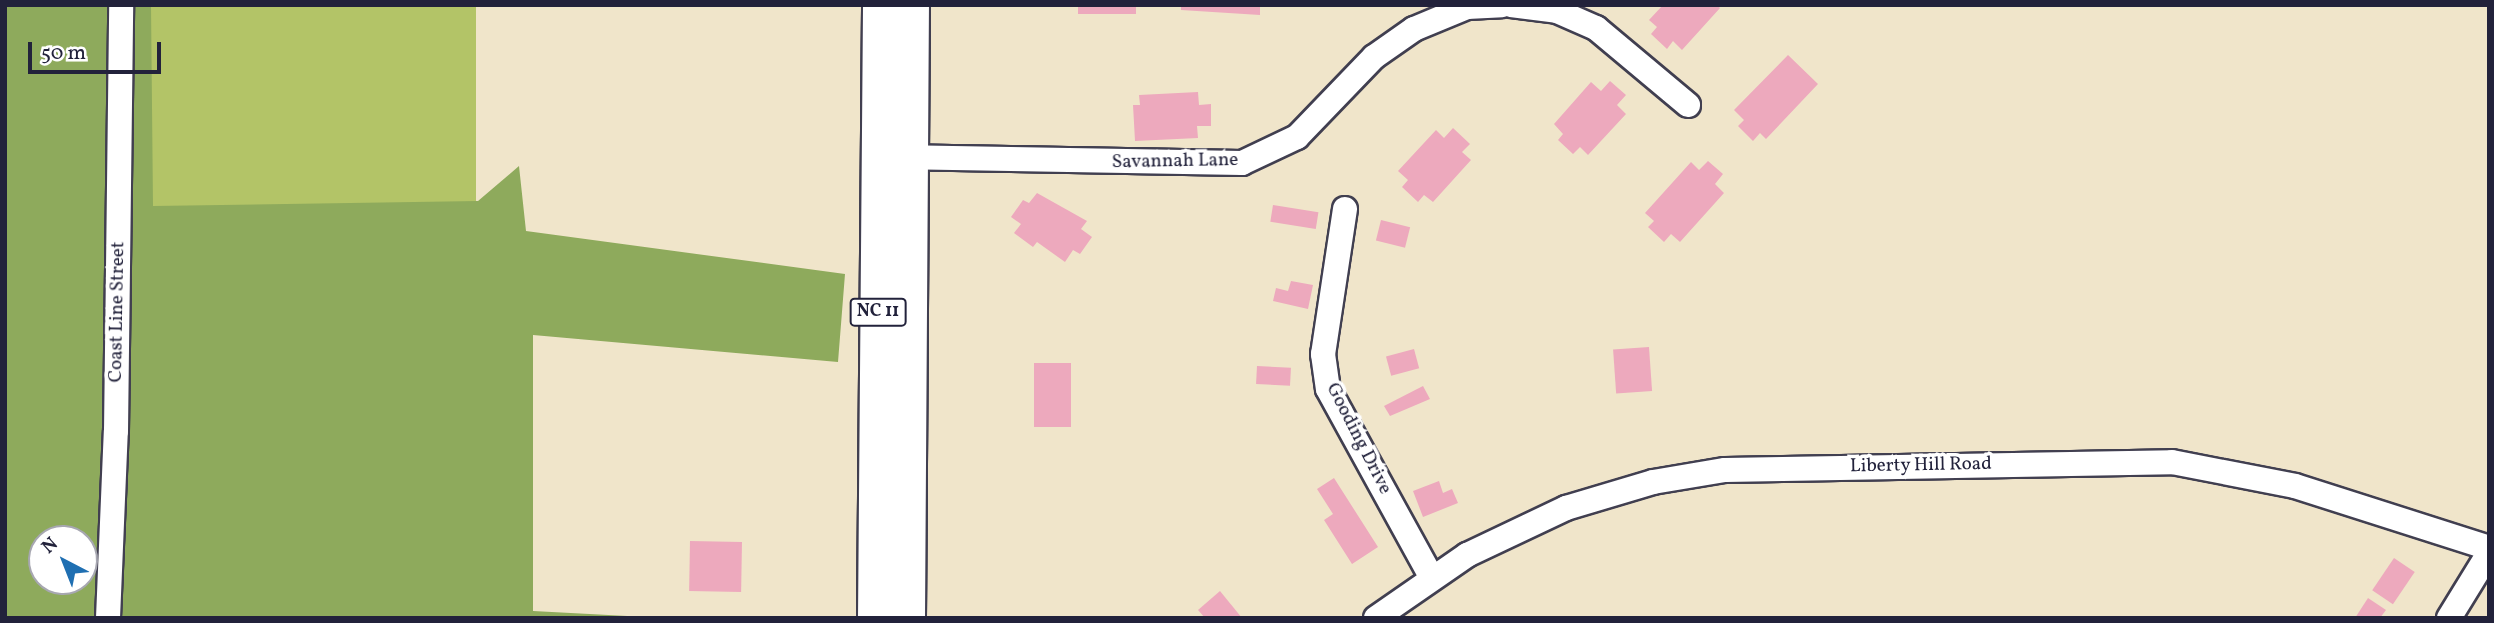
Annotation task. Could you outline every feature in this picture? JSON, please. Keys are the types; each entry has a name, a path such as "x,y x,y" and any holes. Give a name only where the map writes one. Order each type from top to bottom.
{"highway":[{"name":"NC 11","path":"880,5 895,157 907,618"},
{"name":"NC 11","path":"875,618 895,157 911,5"}],"street":[{"name":"Coast Line Street","path":"108,618 117,431 121,5"},
{"name":"Savannah Lane","path":"895,157 1242,163 1297,137 1374,57 1414,29 1467,7 1502,5"},
{"path":"1511,5 1557,10 1596,28 1688,105"},
{"name":"Gooding Drive","path":"1345,209 1324,354 1328,389 1431,576"},
{"name":"Liberty Hill Road","path":"1376,618 1431,576 1520,528 1620,490 1699,474 1772,467 2140,460 2209,466 2295,486 2489,548"},
{"path":"2449,618 2489,553"}],"green space":[{"path":"5,5 151,5 153,206 478,201 519,166 526,231 845,274 838,362 533,335 533,611 665,618 5,618"},
{"path":"151,5 476,5 476,206 151,206"}],"building":[{"path":"1078,5 1136,5 1136,14 1078,14"},
{"path":"1181,5 1260,5 1260,15 1181,10"},
{"path":"1663,5 1717,5 1720,8 1682,50 1673,41 1667,49 1651,34 1657,27 1649,20"},
{"path":"1788,55 1818,84 1766,139 1760,133 1753,141 1738,126 1744,120 1734,110"},
{"path":"1610,81 1626,95 1617,105 1626,114 1588,155 1580,147 1573,154 1558,140 1563,134 1554,124 1591,82 1601,91"},
{"path":"1198,92 1199,105 1211,104 1211,126 1197,126 1198,138 1135,141 1133,105 1140,105 1139,95"},
{"path":"1453,128 1470,144 1462,152 1471,160 1433,202 1424,195 1418,202 1402,187 1408,180 1398,171 1436,130 1444,138"},
{"path":"1708,161 1723,174 1715,184 1724,193 1680,242 1671,234 1664,242 1648,227 1654,221 1645,213 1691,162 1699,170"},
{"path":"1037,193 1087,221 1081,229 1092,237 1080,254 1073,250 1065,262 1037,242 1033,247 1014,233 1021,224 1011,217 1023,200 1029,203"},
{"path":"1273,205 1318,212 1316,229 1270,222"},
{"path":"1381,220 1410,227 1405,248 1376,240"},
{"path":"1291,281 1313,285 1308,309 1273,301 1276,288 1288,291"},
{"path":"1649,347 1652,391 1616,393 1613,350"},
{"path":"1414,349 1419,368 1391,376 1386,357"},
{"path":"1034,363 1071,363 1071,427 1034,427"},
{"path":"1257,366 1291,368 1290,386 1256,384"},
{"path":"1423,386 1430,399 1390,416 1384,406"},
{"path":"1334,478 1378,547 1352,564 1324,520 1333,514 1317,489"},
{"path":"1439,481 1443,493 1452,489 1458,503 1423,517 1413,491"},
{"path":"690,541 742,542 741,592 689,591"},
{"path":"2394,558 2415,572 2393,604 2372,590"},
{"path":"1220,591 1242,618 1205,618 1198,610"},
{"path":"2368,598 2386,610 2380,618 2355,618"}]}
